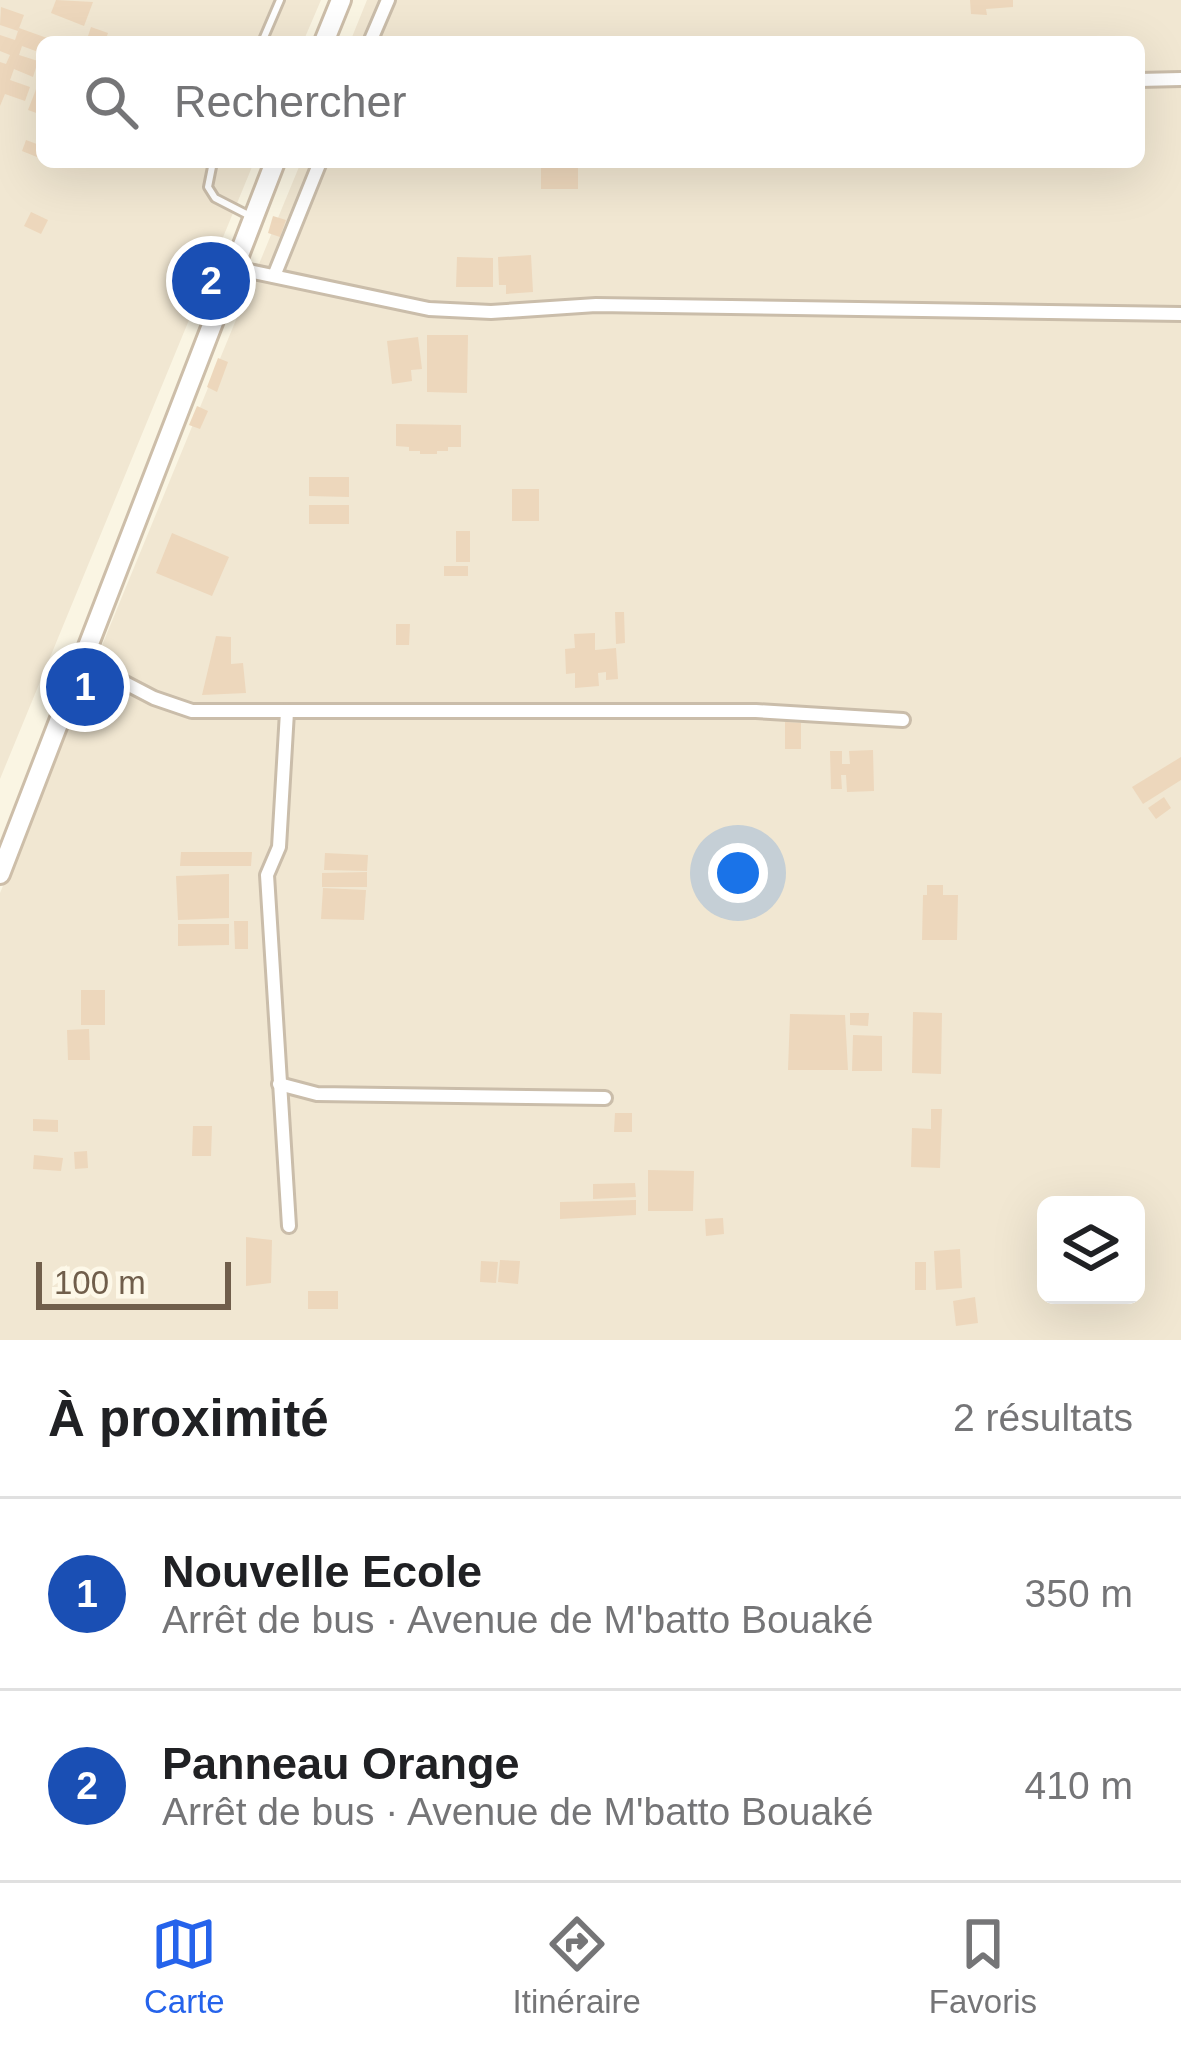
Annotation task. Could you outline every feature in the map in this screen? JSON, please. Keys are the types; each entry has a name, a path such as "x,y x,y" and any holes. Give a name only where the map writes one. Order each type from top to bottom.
{"street":[{"path":"326,36 341,0"},
{"path":"373,36 388,0"},
{"path":"1145,80 1181,79"},
{"path":"0,874 273,168"},
{"path":"274,277 318,168"},
{"path":"235,268 429,309 490,312 596,305 1181,314"},
{"path":"83,661 154,698 192,711 756,711 903,720"},
{"path":"287,712 279,848 267,875 289,1226"},
{"path":"279,1084 317,1094 605,1098"}],"lane":[{"path":"265,36 280,0"},
{"path":"212,168 208,187 215,198 253,218"}],"shaded area":[{"path":"0,0 321,0 306,36 36,36 36,168 252,168 0,779"},
{"path":"367,0 1181,0 1181,1340 0,1340 0,893 299,168 1145,168 1145,36 352,36"}],"building":[{"path":"56,0 93,2 84,26 51,13"},
{"path":"970,0 1013,0 1013,7 986,9 987,15 971,14"},
{"path":"1,7 24,15 18,31 0,25"},
{"path":"91,27 108,33 107,36 88,36"},
{"path":"19,28 41,36 36,36 36,51 22,46 19,55 36,60 33,77 14,69 10,80 30,87 25,101 5,94 0,106 0,62 6,64 10,55 0,51 0,35 15,40"},
{"path":"36,89 36,113 28,110"},
{"path":"26,140 36,144 36,157 22,151"},
{"path":"541,168 578,168 578,189 541,189"},
{"path":"31,212 48,220 41,234 24,226"},
{"path":"273,216 286,220 280,237 268,233"},
{"path":"531,255 533,292 506,294 506,285 499,285 498,257"},
{"path":"457,257 493,258 493,287 456,287"},
{"path":"427,335 468,335 467,393 427,392"},
{"path":"418,337 422,369 411,370 412,381 392,384 387,341"},
{"path":"218,358 228,362 217,392 207,387"},
{"path":"197,406 208,411 200,429 189,425"},
{"path":"396,424 461,425 461,447 448,447 437,454 409,451 409,447 396,446"},
{"path":"309,477 349,477 349,497 309,496"},
{"path":"512,489 539,489 539,521 512,521"},
{"path":"309,505 349,505 349,524 309,524"},
{"path":"456,531 470,531 470,562 456,562"},
{"path":"172,533 229,557 212,596 156,573"},
{"path":"444,566 468,566 468,576 444,576"},
{"path":"615,612 624,612 625,643 616,644"},
{"path":"396,624 410,624 409,645 396,645"},
{"path":"595,633 595,650 616,648 618,679 606,680 606,672 598,673 599,686 575,688 575,673 566,674 565,649 575,648 574,634"},
{"path":"216,636 231,637 231,664 243,663 246,693 202,695"},
{"path":"785,722 801,723 801,749 785,749"},
{"path":"873,750 874,791 847,792 846,775 841,775 842,789 831,789 830,751 842,751 842,764 850,764 849,751"},
{"path":"1181,757 1181,780 1143,804 1132,787"},
{"path":"1164,797 1171,808 1156,819 1148,808"},
{"path":"181,852 252,852 251,866 180,866"},
{"path":"325,853 368,855 367,871 324,870"},
{"path":"367,872 367,887 322,887 322,873"},
{"path":"229,874 229,918 178,920 176,876"},
{"path":"927,885 943,885 943,895 958,895 957,940 922,940"},
{"path":"323,888 366,890 364,920 321,919"},
{"path":"234,921 248,921 248,949 235,949"},
{"path":"178,924 229,924 229,945 178,946"},
{"path":"81,990 105,990 105,1025 81,1025"},
{"path":"913,1012 942,1013 941,1074 912,1073"},
{"path":"850,1013 869,1013 868,1026 850,1025"},
{"path":"790,1014 845,1015 848,1070 788,1070"},
{"path":"89,1029 90,1060 68,1060 67,1030"},
{"path":"853,1035 882,1036 882,1071 852,1071"},
{"path":"931,1109 942,1109 940,1168 911,1167 912,1128 931,1129"},
{"path":"615,1113 632,1113 632,1132 614,1132"},
{"path":"33,1119 58,1120 58,1132 33,1131"},
{"path":"193,1126 212,1126 211,1156 192,1156"},
{"path":"87,1151 88,1168 75,1169 74,1152"},
{"path":"34,1155 63,1158 61,1171 33,1169"},
{"path":"648,1170 694,1171 693,1211 648,1211"},
{"path":"635,1183 636,1197 593,1199 593,1184"},
{"path":"636,1200 636,1215 560,1219 560,1202"},
{"path":"723,1218 724,1234 706,1236 705,1219"},
{"path":"246,1237 272,1240 271,1283 246,1286"},
{"path":"960,1249 962,1288 936,1290 934,1251"},
{"path":"500,1260 520,1261 518,1284 498,1282"},
{"path":"481,1261 498,1262 496,1283 480,1282"},
{"path":"915,1262 926,1262 926,1290 915,1290"},
{"path":"308,1291 338,1291 338,1309 308,1309"},
{"path":"975,1297 978,1323 956,1326 953,1301"}],"place":[{"name":"Panneau Orange","path":"211,281"},
{"name":"Nouvelle Ecole","path":"85,687"}]}
